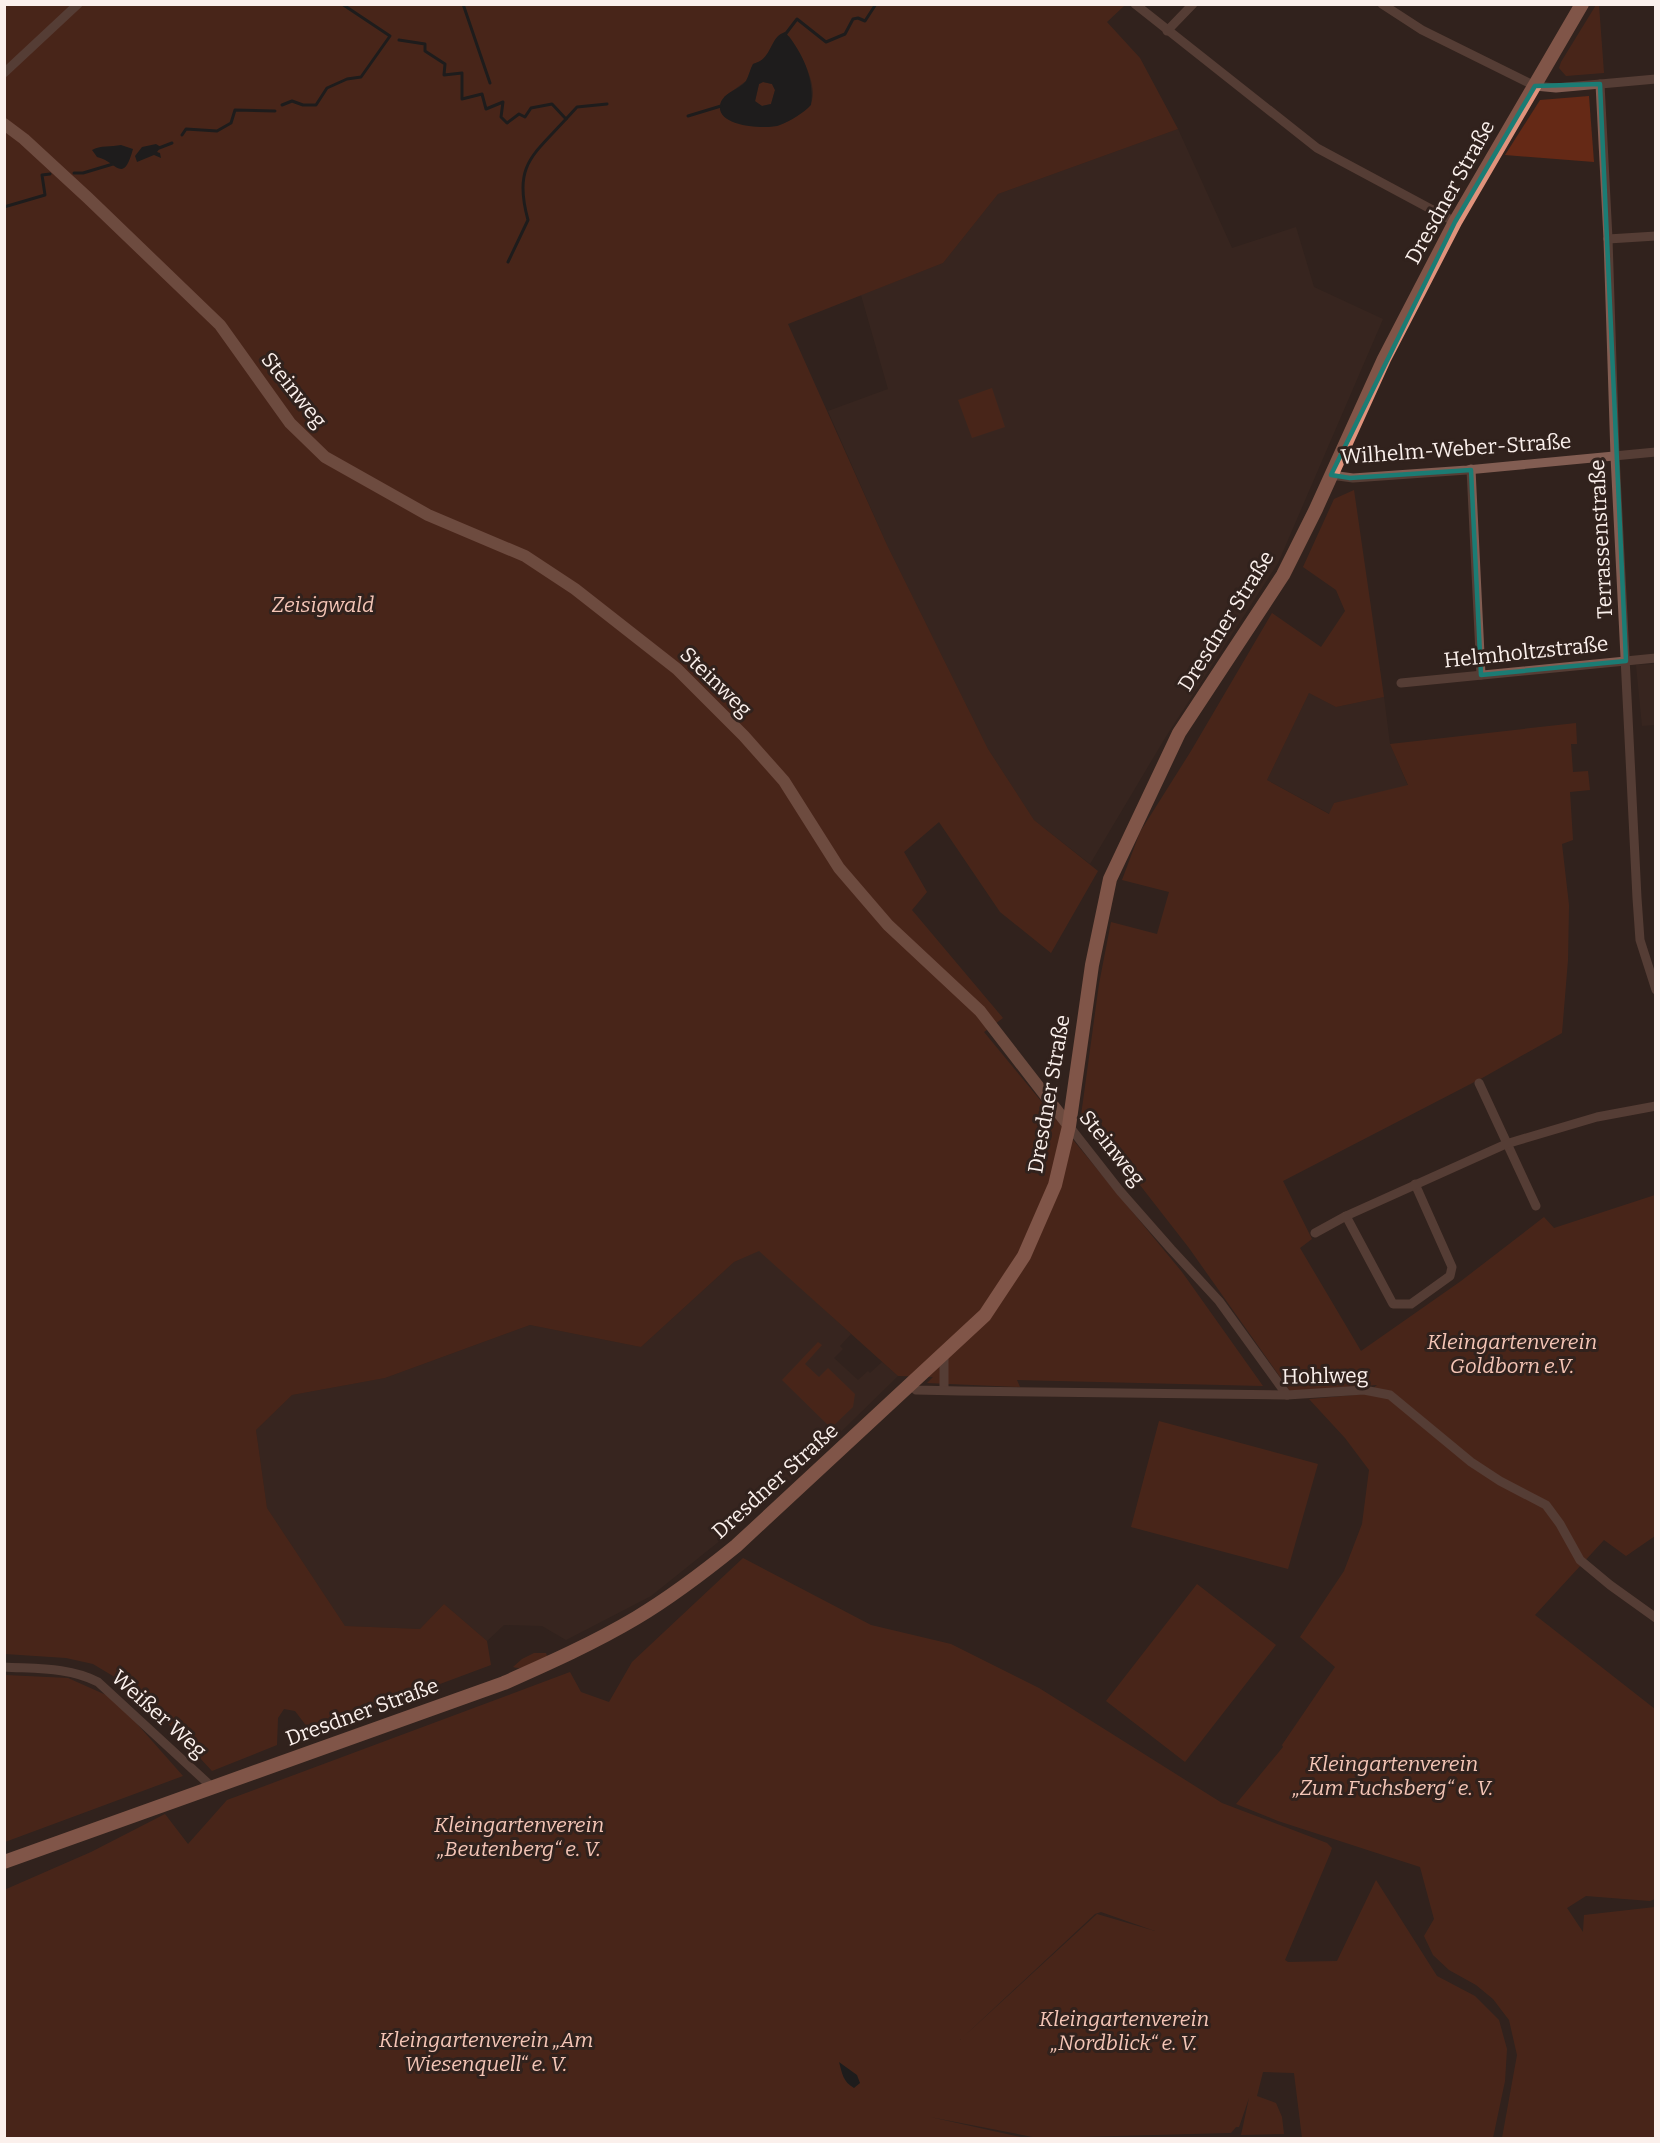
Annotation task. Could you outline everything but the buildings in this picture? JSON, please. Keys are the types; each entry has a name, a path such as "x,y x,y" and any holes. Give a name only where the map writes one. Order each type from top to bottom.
{"main road":[{"name":"Dresdner Straße","path":"4,1864 504,1683 564,1657 636,1618 699,1575 736,1546 985,1315 1024,1256 1055,1185 1069,1126 1091,967 1110,879 1179,733 1283,575 1384,359 1455,222 1582,4"}],"street":[{"path":"4,73 78,4"},
{"path":"1135,4 1317,148 1455,222"},
{"path":"1167,31 1193,4"},
{"path":"1382,4 1422,30 1535,86 1556,88 1656,79"},
{"name":"Terrassenstraße","path":"1600,84 1615,456 1640,940 1656,990"},
{"name":"Steinweg","path":"4,124 24,139 88,198 220,325 290,423 325,457 428,515 525,556 575,589 677,669 744,736 784,781 839,868 888,925 980,1011 1120,1191 1211,1292 1248,1339 1287,1395"},
{"path":"1608,239 1656,236"},
{"name":"Wilhelm-Weber-Straße","path":"1331,475 1350,478 1656,452"},
{"path":"1471,469 1481,675"},
{"name":"Helmholtzstraße","path":"1401,683 1656,658"},
{"path":"1479,1083 1536,1206"},
{"path":"1315,1233 1346,1216 1506,1144 1597,1117 1656,1106"},
{"path":"1346,1216 1394,1304 1411,1304 1450,1276 1452,1267 1415,1184"},
{"path":"944,1354 944,1390"},
{"name":"Hohlweg","path":"910,1384 916,1390 1287,1395 1364,1390 1390,1395 1471,1462 1500,1481 1546,1505 1560,1524 1580,1560 1656,1618"},
{"name":"Weißer Weg","path":"4,1667 63,1671 87,1676 98,1682 213,1788"}],"highlighted area":[{"path":"1600,84 1626,661 1481,675 1471,470 1350,478 1331,475 1455,222 1535,86"}],"shaded area":[{"path":"785,32 797,48 806,66 811,85 811,105 793,119 774,126 755,127 726,119 721,113 721,102 746,81 753,64 764,58 780,35","holes":["763,82 772,84 775,90 771,104 762,106 755,101 759,84"]},
{"path":"1178,129 1232,248 1296,227 1314,287 1383,319 1278,563 1165,738 1090,864 1034,820 988,749 887,545 828,411 888,389 861,295 943,263 998,194"},
{"path":"156,144 161,147 157,152 160,153 161,158 154,155 137,162 135,156 142,147"},
{"path":"121,145 133,149 126,166 122,169 97,157 92,150 95,148"},
{"path":"1655,664 1655,725 1642,726 1636,665"},
{"path":"1309,693 1336,707 1384,697 1390,744 1408,786 1334,803 1330,814 1267,780"},
{"path":"760,1250 851,1334 840,1346 843,1349 834,1358 858,1380 882,1362 898,1376 812,1460 747,1519 651,1596 566,1640 542,1626 504,1625 487,1641 444,1604 420,1629 345,1626 267,1508 256,1430 292,1395 385,1378 530,1325 641,1347 734,1262"},
{"path":"839,2062 857,2075 860,2083 854,2088 845,2080"}],"green space":[{"name":"Zeisigwald","path":"1122,4 1124,6 1107,22 1140,58 1178,129 998,194 943,263 788,324 887,545 988,749 1034,820 1098,871 1051,953 1000,912 939,822 904,852 927,892 912,910 1003,1018 984,1032 1182,1272 1263,1386 1017,1380 1020,1387 927,1383 933,1377 898,1376 759,1251 734,1262 641,1347 530,1325 385,1378 292,1395 256,1430 267,1508 345,1626 420,1629 444,1604 487,1641 491,1665 311,1732 295,1711 284,1709 278,1718 277,1745 212,1771 138,1691 93,1664 66,1658 5,1654 4,5","holes":["789,36 811,80 813,90 809,107 781,124 753,126 724,97 746,81 753,64 765,59 776,39"]},
{"path":"1596,5 1599,5 1604,73 1566,76 1559,68 1561,62"},
{"path":"763,82 772,84 775,90 771,104 762,106 755,102 759,84"},
{"path":"1589,96 1594,162 1505,155 1540,100"},
{"path":"992,388 1005,427 972,438 958,400"},
{"path":"1354,490 1384,697 1336,707 1309,693 1267,780 1329,814 1334,803 1408,785 1390,744 1576,723 1577,744 1571,744 1573,772 1588,771 1590,790 1570,792 1573,840 1562,844 1569,905 1568,960 1562,1033 1484,1077 1283,1181 1312,1239 1300,1248 1361,1351 1461,1281 1544,1217 1554,1228 1655,1195 1655,1536 1626,1556 1604,1540 1535,1615 1655,1709 1655,1899 1650,1901 1586,1896 1567,1908 1583,1932 1584,1915 1655,1907 1655,2138 1502,2138 1517,2055 1509,2020 1493,1999 1476,1985 1449,1970 1433,1955 1424,1936 1434,1919 1420,1867 1278,1821 1236,1804 1283,1747 1282,1745 1335,1667 1300,1637 1344,1571 1362,1524 1369,1470 1345,1438 1309,1399 1366,1394 1377,1385 1290,1391 1189,1248 1101,1135 1080,1123 1099,984 1111,922 1157,934 1169,892 1122,880 1140,832 1191,751 1272,613 1321,647 1345,611 1336,590 1303,567 1334,499"},
{"path":"818,1342 822,1345 805,1364 819,1377 828,1368 855,1394 853,1407 831,1428 782,1380"},
{"path":"1159,1421 1318,1464 1288,1569 1131,1527"},
{"path":"743,1558 871,1625 951,1644 1039,1688 1222,1803 1327,1843 1332,1848 1330,1854 1285,1960 1288,1962 1337,1961 1376,1880 1437,1976 1475,1996 1499,2020 1507,2049 1505,2081 1493,2138 1302,2138 1294,2073 1263,2072 1257,2096 1276,2103 1282,2117 1284,2134 1241,2135 1249,2098 1239,2127 1231,2133 1038,2138 930,2117 1025,2138 5,2138 4,1890 91,1852 165,1814 188,1844 227,1800 570,1672 581,1692 609,1702 632,1662","holes":["1101,1912 1155,1931 1097,1914 960,2040 1095,1914"]},
{"path":"1197,1584 1276,1645 1185,1762 1106,1701"},
{"path":"534,1653 546,1653 548,1658 526,1667 513,1667 522,1659"},
{"path":"5,1675 68,1678 115,1699 183,1776 5,1842"},
{"path":"1291,2137 1291,2138 1123,2138"}],"waterway":[{"path":"282,105 292,101 303,105 316,105 327,88 347,79 361,77 390,36 342,4"},
{"path":"463,4 490,83"},
{"path":"784,36 797,19 826,42 845,34 853,19 858,18 865,21 876,4"},
{"path":"399,40 425,44 425,51 445,64 444,75 462,73 462,99 482,94 486,109 503,102 501,117 507,123 519,114 525,117 531,108 552,104 566,119 577,107 607,104"},
{"path":"688,116 721,106"},
{"path":"182,135 186,129 217,131 231,123 235,110 275,111"},
{"path":"508,262 528,220 524,202 524,174 535,153 566,119"},
{"path":"159,148 172,143"},
{"path":"74,173 83,173 113,164"},
{"path":"4,207 45,195 42,175 50,174"}],"park label":[{"name":"Kleingartenverein Goldborn e.V.","path":"1512,1354"},
{"name":"Kleingartenverein „Zum Fuchsberg“ e. V.","path":"1393,1776"},
{"name":"Kleingartenverein „Beutenberg“ e. V.","path":"519,1837"},
{"name":"Kleingartenverein „Nordblick“ e. V.","path":"1124,2031"},
{"name":"Kleingartenverein „Am Wiesenquell“ e. V.","path":"486,2052"}]}
